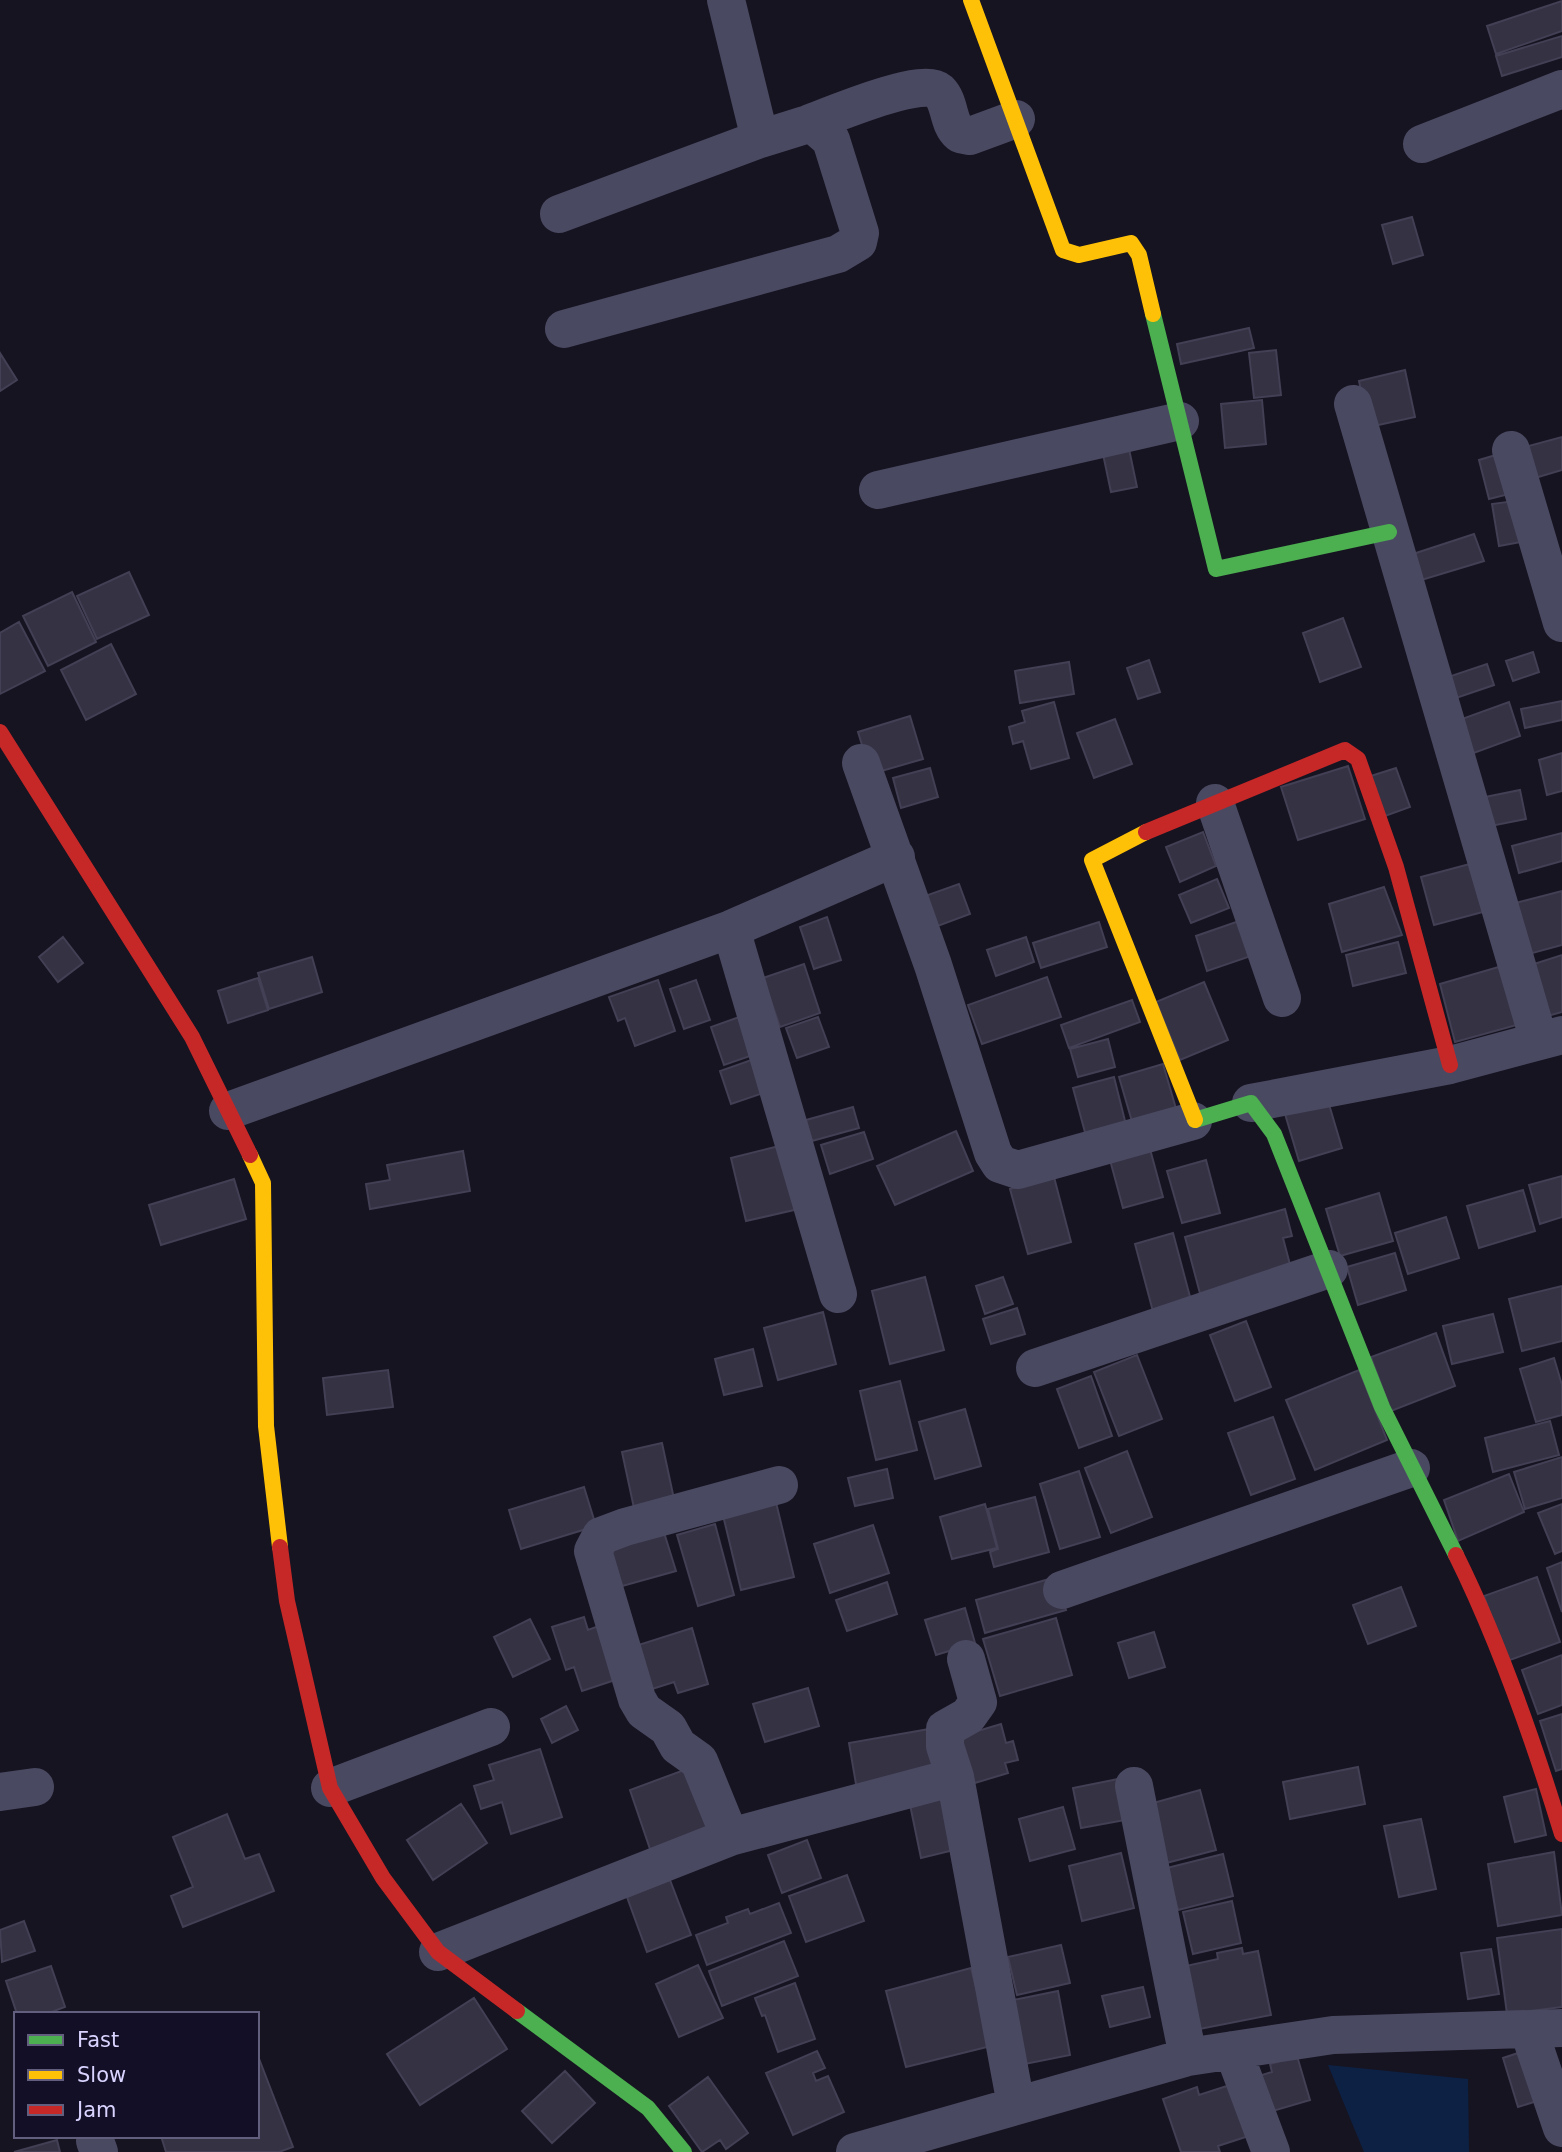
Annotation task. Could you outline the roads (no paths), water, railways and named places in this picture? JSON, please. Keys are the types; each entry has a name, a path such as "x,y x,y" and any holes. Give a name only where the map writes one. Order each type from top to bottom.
{"street":[{"path":"726,0 760,139"},
{"path":"971,0 1063,250 1079,256 1125,243 1136,248 1216,569 1389,531"},
{"path":"559,214 760,139 888,95 927,87 938,91 944,98 951,123 960,134 970,136 1016,119"},
{"path":"1422,144 1562,89"},
{"path":"564,329 838,254 858,242 860,233 831,140 815,126 805,125"},
{"path":"862,763 993,1153 1000,1164 1018,1170 1251,1103 1450,1065 1550,1038 1389,531 1353,404"},
{"path":"878,490 1180,421"},
{"path":"1511,450 1562,623"},
{"path":"0,732 192,1037 263,1182 266,1426 287,1601 330,1788 383,1878 438,1952 648,2108 684,2152"},
{"path":"1193,1121 1182,1083 1110,914 1092,860 1124,841 1345,750 1358,759 1396,867 1450,1065"},
{"path":"1215,803 1282,998"},
{"path":"228,1111 731,929 896,858"},
{"path":"731,929 838,1294"},
{"path":"1251,1103 1274,1134 1382,1407 1480,1603 1537,1753 1562,1835"},
{"path":"1035,1368 1329,1269"},
{"path":"1062,1590 1411,1468"},
{"path":"730,1837 699,1762 678,1746 668,1728 644,1711 637,1699 593,1551 601,1536 625,1527 779,1485"},
{"path":"967,1659 978,1702 968,1716 945,1729 945,1746 955,1777 1016,2105"},
{"path":"330,1788 491,1727"},
{"path":"438,1952 730,1837 955,1777"},
{"path":"1134,1786 1188,2057"},
{"path":"855,2152 1188,2057 1333,2035 1545,2030 1562,2128"},
{"path":"1233,2050 1271,2152"}],"water":[{"path":"1328,2065 1468,2079 1469,2152 1364,2152"}]}
